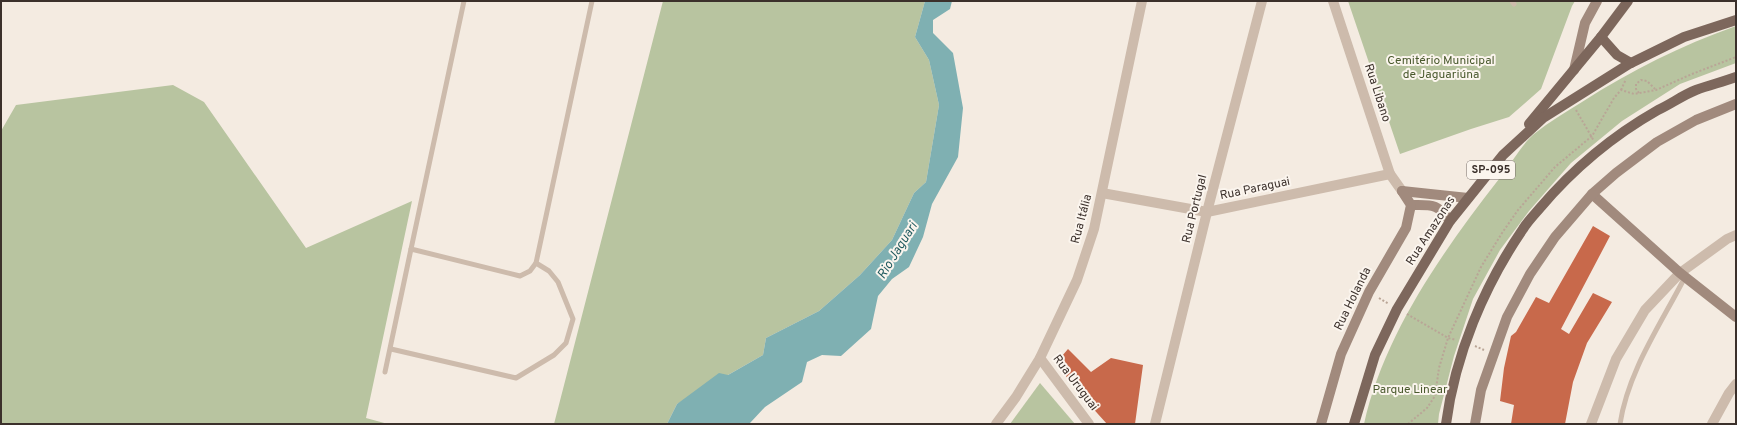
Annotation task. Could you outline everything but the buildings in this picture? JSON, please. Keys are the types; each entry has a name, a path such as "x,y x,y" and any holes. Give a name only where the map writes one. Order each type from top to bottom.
{"main road":[{"name":"SP-095","path":"1503,154 1601,37 1628,1"},
{"name":"Rua Amazonas","path":"1354,424 1375,355 1397,309 1450,221 1503,154 1543,118 1631,63 1684,37 1736,20"},
{"path":"1601,37 1617,55 1631,63"},
{"path":"1446,424 1450,398 1466,343 1482,302 1499,268 1523,228 1555,191 1599,151 1636,122 1694,91 1736,77"}],"street":[{"name":"Rua Itália","path":"996,424 1016,397 1040,358 1077,280 1094,229 1142,1"},
{"name":"Rua Portugal","path":"1156,424 1207,212 1262,1"},
{"name":"Rua Libano","path":"1333,1 1390,174 1402,191"},
{"path":"1574,70 1585,23 1597,1"},
{"path":"1475,424 1480,390 1507,317 1530,274 1555,237 1592,194 1616,173 1657,142 1696,120 1736,104"},
{"name":"Rua Paraguai","path":"1102,193 1207,212 1390,174"},
{"path":"1402,191 1468,198"},
{"path":"1402,191 1411,205 1429,205 1442,209 1450,221"},
{"path":"1592,194 1683,275 1736,317"},
{"name":"Rua Holanda","path":"1321,424 1341,354 1369,292 1406,228 1411,205"},
{"path":"1592,424 1616,359 1645,310 1683,275 1727,239 1736,235"},
{"name":"Rua Uruguai","path":"1040,358 1089,424"},
{"path":"1712,424 1729,392 1736,384"}],"lane":[{"path":"385,372 464,1"},
{"path":"411,249 520,276 530,271 536,263 592,1"},
{"path":"391,349 516,378 554,355 566,343 573,319 558,282 549,271 536,263"},
{"path":"1620,424 1622,407 1635,371 1683,275"}],"path":[{"path":"1639,93 1636,89 1636,84 1641,80 1647,81 1656,90"},
{"path":"1570,100 1592,136 1599,151"},
{"path":"1369,292 1448,338 1494,353"}],"green space":[{"path":"663,1 925,1 915,37 929,60 939,105 926,182 914,193 892,240 860,275 819,311 766,338 763,355 677,404 667,424 554,424"},
{"name":"Cemitério Municipal de Jaguariúna","path":"1348,1 1575,1 1541,89 1509,117 1400,154"},
{"name":"Parque Linear","path":"1736,26 1736,63 1680,84 1622,121 1571,163 1529,211 1500,250 1473,299 1454,356 1439,414 1438,424 1364,424 1373,391 1386,358 1418,295 1457,235 1529,138 1558,117 1638,69 1676,50"},
{"path":"173,85 204,102 306,248 412,201 366,418 388,424 1,424 1,131 16,105"},
{"path":"1040,383 1075,424 1010,424"}],"water":[{"name":"Rio Jaguari","path":"925,1 952,1 950,9 933,20 933,33 953,53 963,108 958,157 932,204 923,237 909,267 892,279 878,296 871,329 841,356 822,355 807,362 802,382 765,407 750,423 667,424 677,404 719,373 728,375 763,355 766,338 819,311 860,275 892,240 914,193 926,182 939,105 929,60 915,37"}]}
